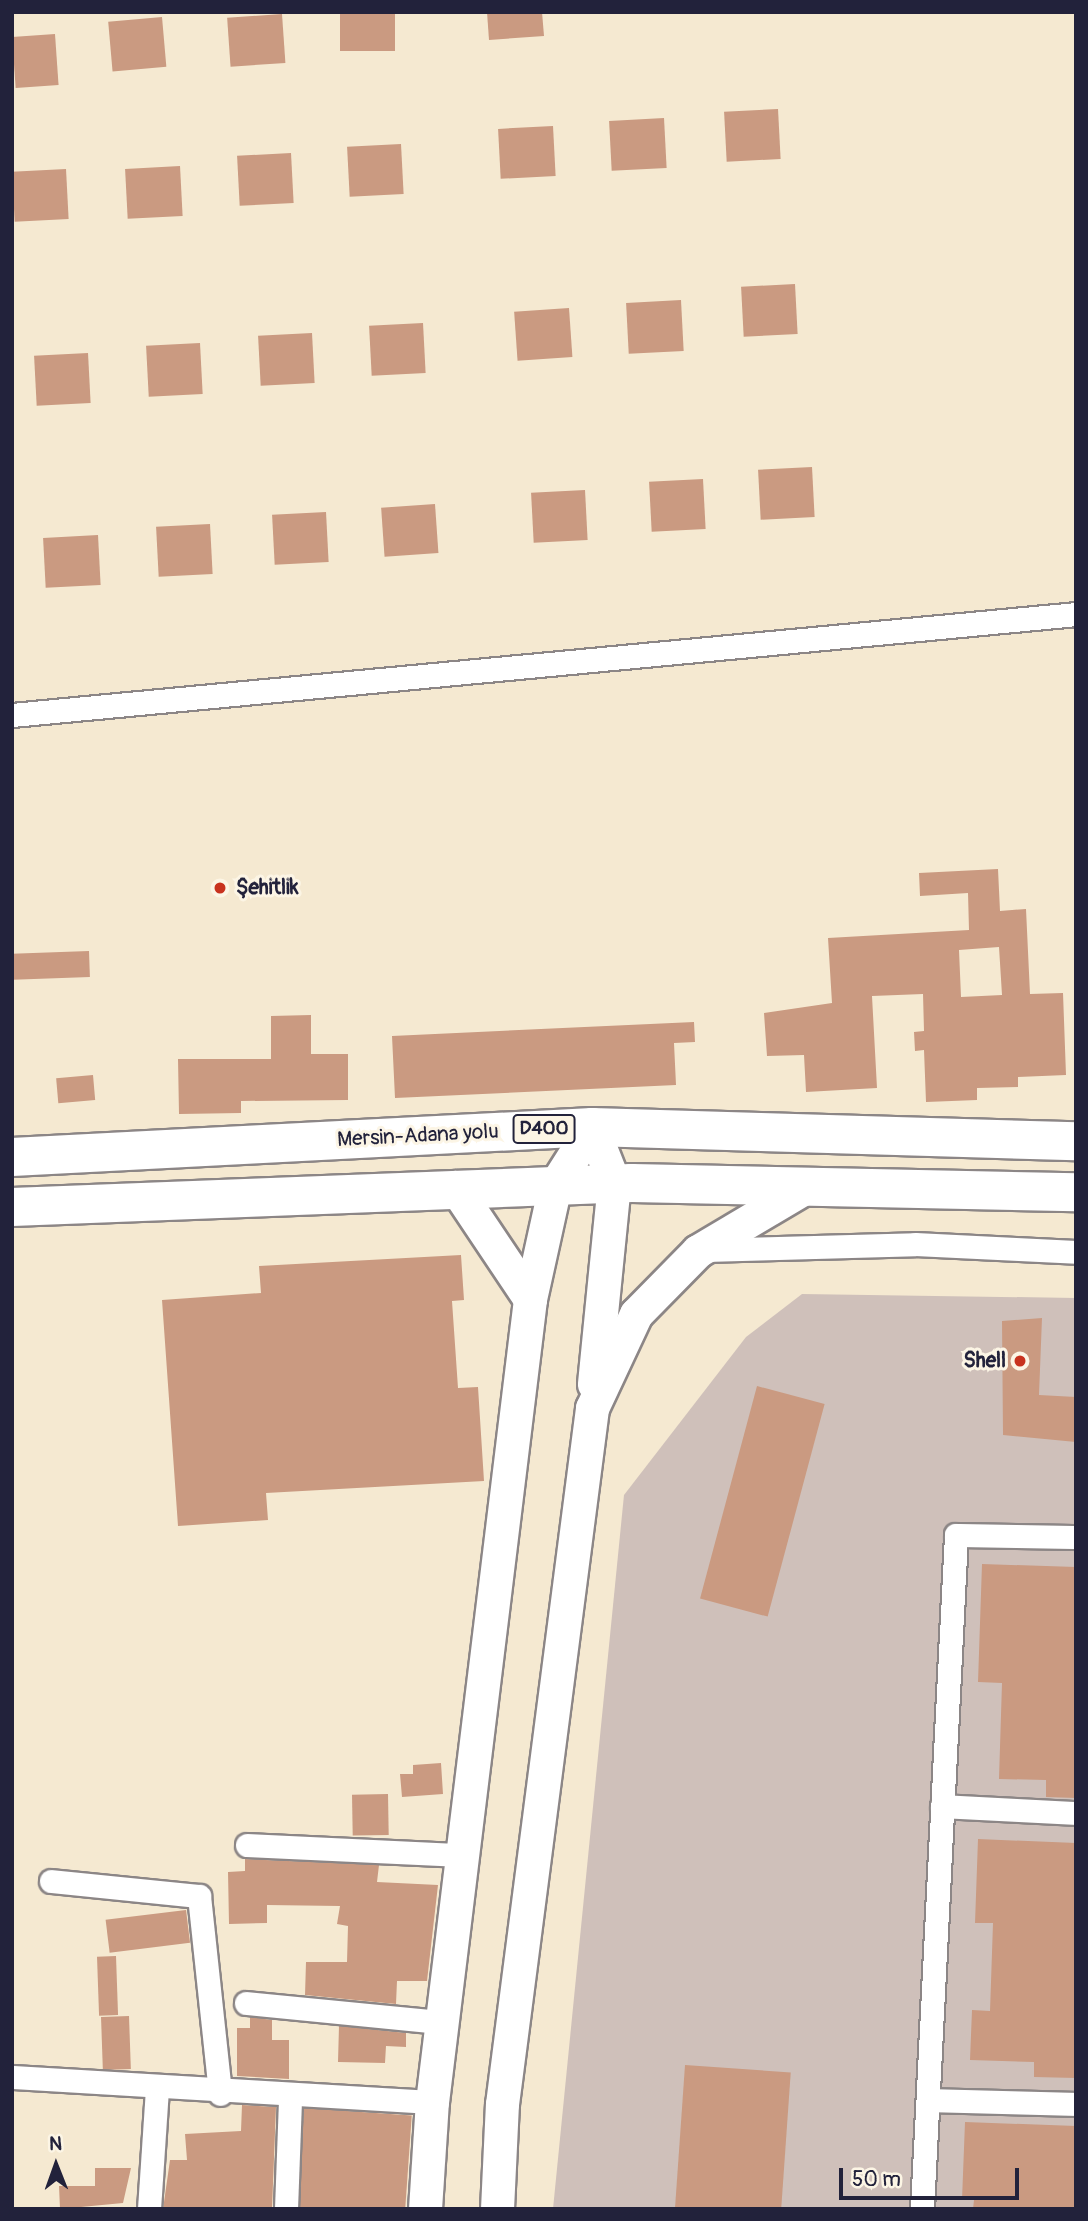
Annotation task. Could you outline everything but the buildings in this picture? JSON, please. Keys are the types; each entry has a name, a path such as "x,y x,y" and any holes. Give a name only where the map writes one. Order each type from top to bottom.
{"highway":[{"name":"Mersin-Adana yolu","path":"12,1157 592,1127 1076,1141"},
{"path":"12,1207 455,1187 614,1183 1076,1192"}],"main road":[{"path":"497,2209 502,2104 592,1408 614,1183 592,1127"},
{"path":"425,2209 432,2102 441,2022 530,1299 555,1185 592,1127"},
{"path":"592,1408 636,1314 698,1251 809,1185"},
{"path":"455,1187 530,1299"}],"street":[{"path":"12,715 1076,614"},
{"path":"698,1251 915,1244 1076,1252"},
{"path":"922,2209 956,1535 1076,1537"},
{"path":"942,1806 1076,1813"},
{"path":"247,1845 461,1856"},
{"path":"51,1881 199,1896 220,2094"},
{"path":"246,2003 441,2022"},
{"path":"12,2077 220,2094 432,2102"},
{"path":"149,2209 157,2090"},
{"path":"286,2209 290,2098"},
{"path":"928,2100 1076,2104"}],"shaded area":[{"path":"802,1294 1076,1298 1076,2209 553,2209 624,1495 746,1337"}],"place":[{"name":"Şehitlik","path":"220,888"},
{"name":"Shell","path":"1020,1361"}]}
